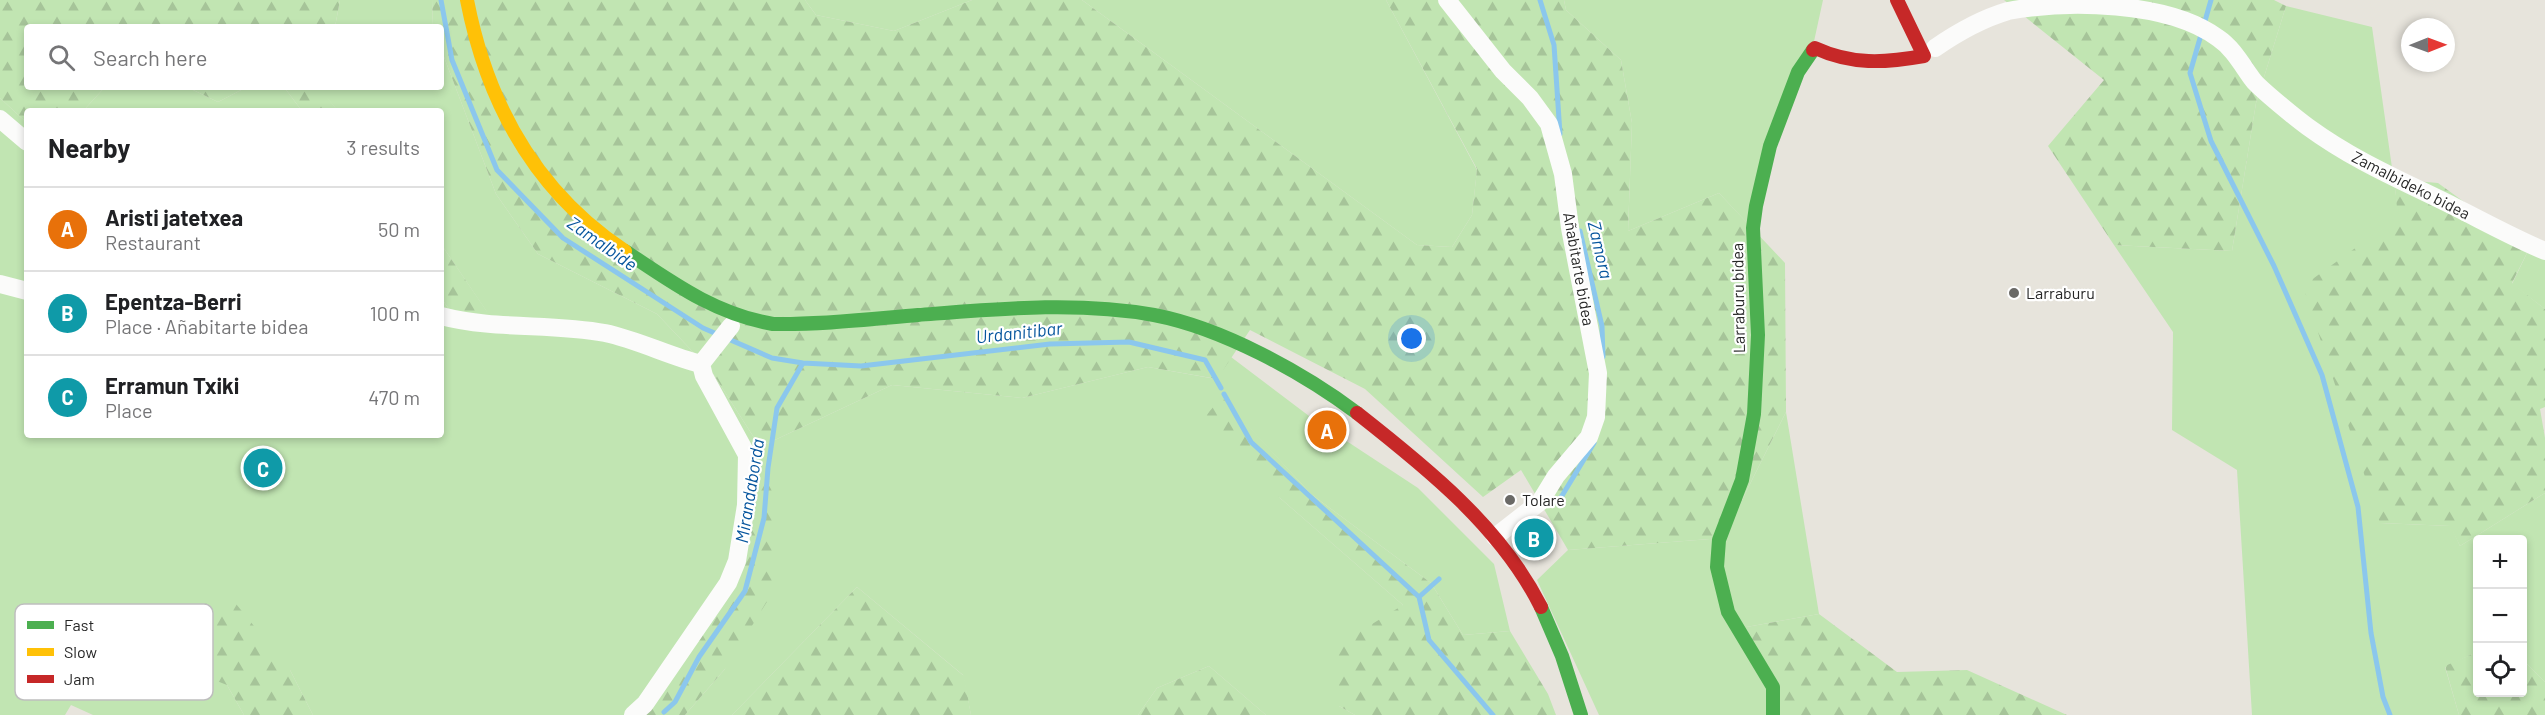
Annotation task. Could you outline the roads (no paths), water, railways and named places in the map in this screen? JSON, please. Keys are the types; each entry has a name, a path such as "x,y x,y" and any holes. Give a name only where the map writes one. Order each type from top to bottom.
{"main road":[{"path":"467,0 487,79 504,116 524,149 561,197 587,224 646,265 661,279 705,304 731,325 801,326 821,321 1047,309 1102,309 1155,315 1211,333 1272,357 1317,382 1371,423 1422,467 1495,537 1515,562 1540,604 1564,657 1581,715"},
{"name":"Larraburu bidea","path":"1773,715 1773,687 1728,612 1717,567 1719,540 1742,480 1753,425 1758,334 1753,228 1756,206 1770,146 1798,72 1815,48 1845,61 1862,64 1887,63 1924,56 1897,0"},
{"path":"646,265 717,295 821,321"},
{"path":"717,295 733,309 731,325"},
{"path":"731,325 741,312 764,316 799,315"}],"street":[{"name":"Añabitarte bidea","path":"1447,0 1503,71 1530,98 1549,124 1563,174 1570,228 1598,373 1596,417 1588,437 1556,476 1540,502 1495,537"},
{"name":"Zamalbideko bidea","path":"1935,48 1976,24 2007,11 2031,5 2124,4 2172,13 2219,38 2231,49 2254,82 2307,126 2355,158 2400,183 2545,251"},
{"path":"0,119 24,139"},
{"path":"0,284 24,290"},
{"path":"444,316 513,328 550,327 606,334 705,359"},
{"path":"633,715 645,704 729,583 737,561 746,505 747,455 704,376 705,359 731,325"}],"waterway":[{"name":"Zamalbide","path":"441,0 452,60 497,170 563,238 703,328 772,358 803,363 861,366 1050,344 1129,342 1205,360 1221,388"},
{"name":"Zamora","path":"1540,0 1554,45 1560,134"},
{"path":"2211,0 2190,73 2211,141 2274,266 2322,375 2358,507 2371,633 2383,697 2390,715"},
{"name":"Zamora","path":"1580,231 1602,326 1603,357"},
{"name":"Mirandaborda","path":"664,712 675,702 699,657 745,591 764,518 768,468 777,408 803,363"},
{"name":"Urdanitibar","path":"1224,394 1251,442 1419,597 1429,640 1493,715"},
{"name":"Zamora","path":"1560,499 1594,443"},
{"path":"1419,597 1439,579"}],"place":[{"name":"Larraburu","path":"2014,293"},
{"name":"Aristi jatetxea","path":"1327,430"},
{"name":"Erramun Txiki","path":"263,468"},
{"name":"Tolare","path":"1510,500"},
{"name":"Epentza-Berri","path":"1534,538"}]}
